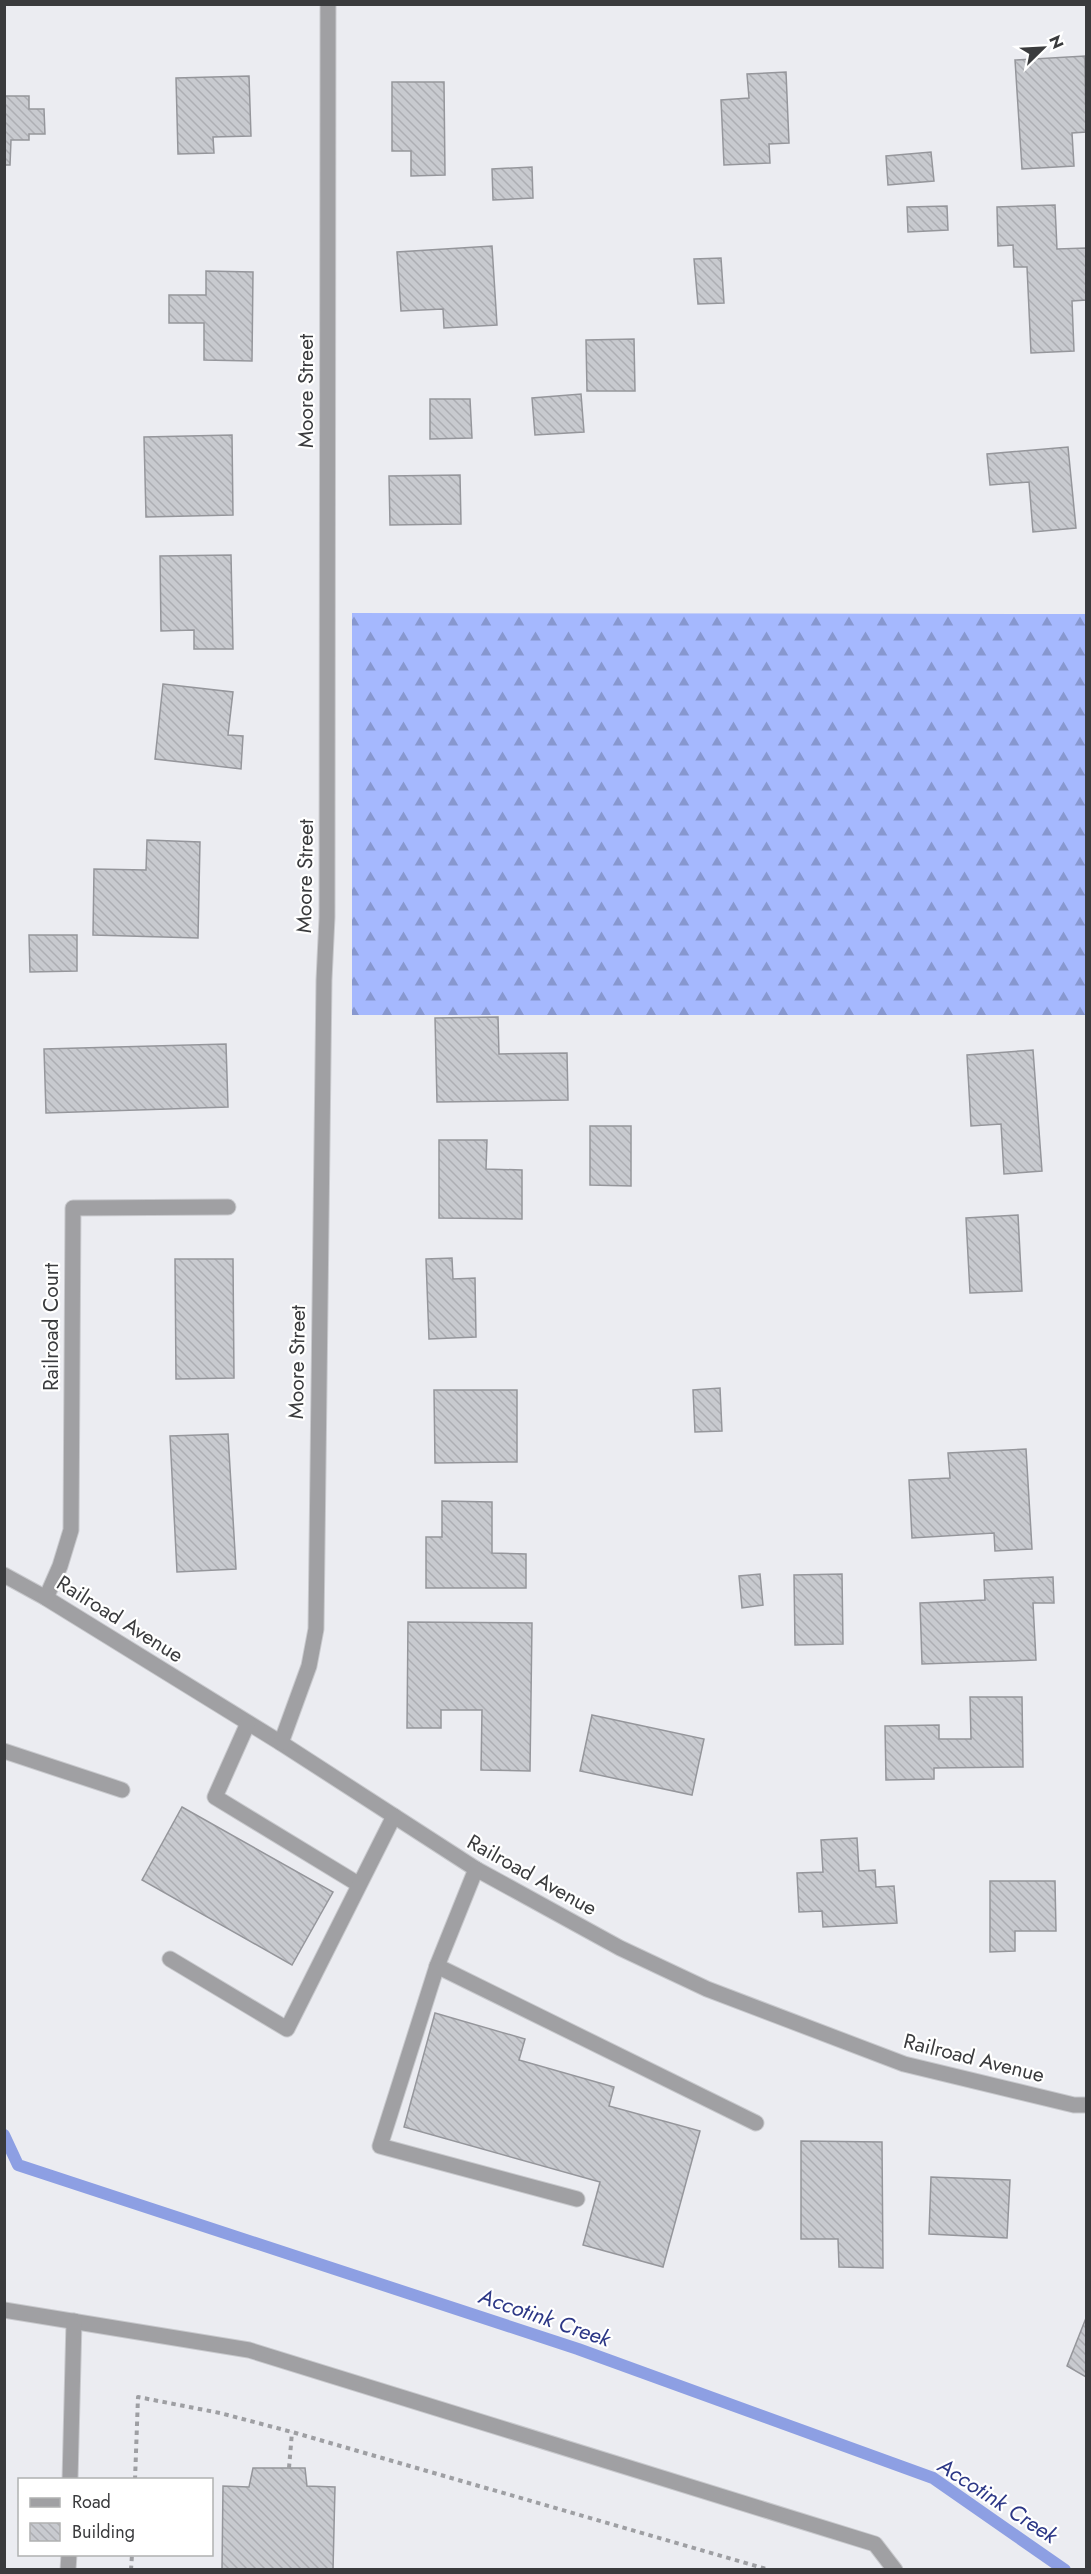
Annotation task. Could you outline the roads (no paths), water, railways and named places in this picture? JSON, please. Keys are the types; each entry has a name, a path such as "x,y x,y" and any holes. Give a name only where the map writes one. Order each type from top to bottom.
{"street":[{"name":"Moore Street","path":"281,1743 309,1666 316,1629 324,980 327,917 328,4"},
{"name":"Railroad Court","path":"46,1598 60,1566 71,1530 72,1208 228,1207"},
{"name":"Railroad Avenue","path":"4,1575 46,1598 281,1743 476,1869 620,1948 707,1989 904,2064 1074,2105 1086,2105"},
{"path":"248,1723 215,1797 357,1884"},
{"path":"4,1751 122,1790"},
{"path":"170,1959 288,2029 357,1884 393,1816"},
{"path":"476,1869 437,1966 380,2146 577,2199"},
{"path":"437,1966 756,2123"},
{"path":"4,2310 249,2350 875,2544 895,2570"},
{"path":"70,2478 74,2321"}],"waterway":[{"name":"Accotink Creek","path":"4,2135 18,2165 578,2349 933,2478 1065,2570"}]}
